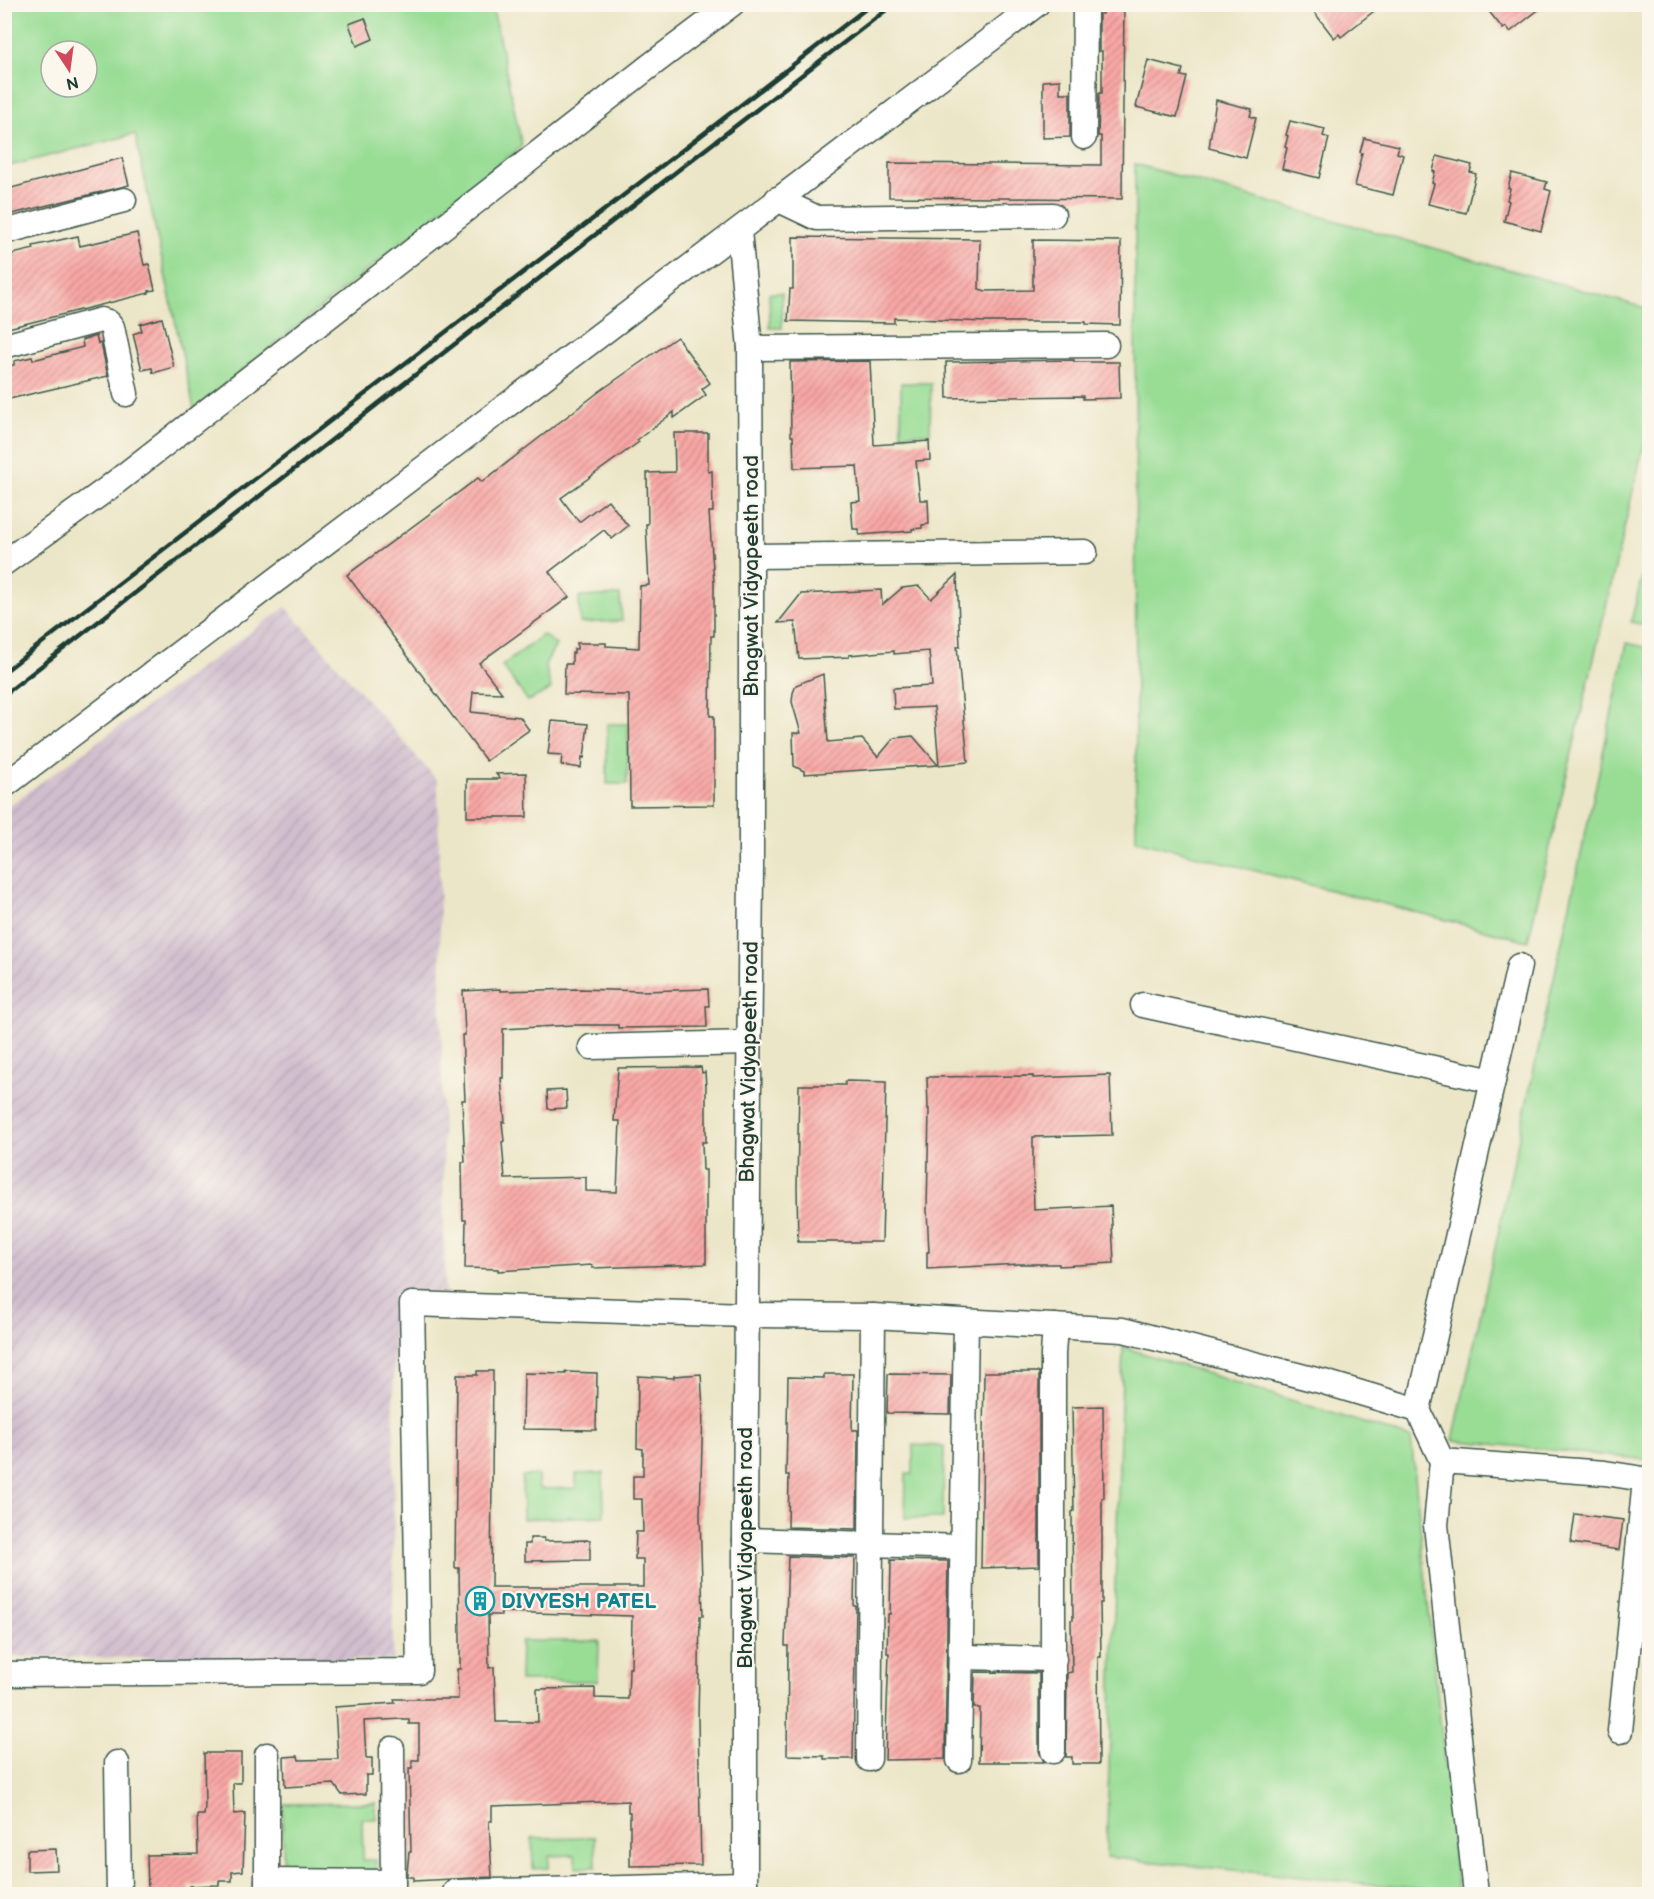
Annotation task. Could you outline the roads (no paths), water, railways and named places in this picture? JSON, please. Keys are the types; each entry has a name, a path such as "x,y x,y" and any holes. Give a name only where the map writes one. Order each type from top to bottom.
{"street":[{"path":"4,563 107,489 707,14 732,4"},
{"path":"4,786 1037,4"},
{"path":"1084,137 1085,4"},
{"path":"777,199 817,218 1053,215"},
{"path":"4,232 124,200"},
{"name":"Bhagwat Vidyapeeth road","path":"740,231 750,348 751,556 745,1890"},
{"path":"4,346 101,320 108,322 112,327 126,394"},
{"path":"750,348 1106,345"},
{"path":"751,556 1085,552"},
{"path":"1476,1894 1436,1525 1442,1461 1418,1410 1519,966"},
{"path":"1143,1005 1493,1081"},
{"path":"591,1047 749,1043"},
{"path":"4,1674 419,1671 412,1304 746,1315 873,1316 1123,1330 1324,1382 1418,1410"},
{"path":"869,1759 873,1316"},
{"path":"959,1760 966,1322"},
{"path":"1053,1751 1053,1354 1055,1326"},
{"path":"1442,1461 1605,1473 1647,1480 1620,1731"},
{"path":"745,1540 962,1547"},
{"path":"961,1657 1054,1659"},
{"path":"267,1755 267,1888 393,1888 392,1749"},
{"path":"117,1764 119,1894"},
{"path":"455,1892 745,1890"}],"railway":[{"path":"4,672 872,4"},
{"path":"4,695 894,4"}],"place":[{"name":"DIVYESH PATEL","path":"480,1601"}]}
